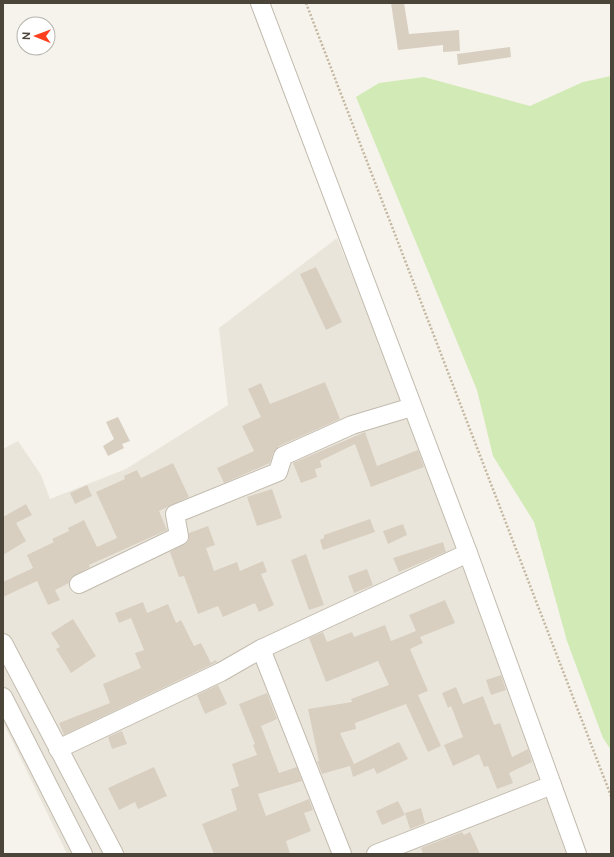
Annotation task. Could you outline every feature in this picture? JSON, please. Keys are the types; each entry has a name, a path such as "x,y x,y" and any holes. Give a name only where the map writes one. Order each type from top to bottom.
{"street":[{"path":"260,3 468,553 577,854"},
{"path":"79,584 179,536 175,514 278,472 283,456 352,425 412,406"},
{"path":"58,749 221,672 261,649 468,553"},
{"path":"3,644 114,854"},
{"path":"261,649 342,854"},
{"path":"3,697 83,854"},
{"path":"376,854 552,784"}],"path":[{"path":"306,3 611,796"}],"shaded area":[{"path":"337,238 587,854 67,854 3,722 3,449 18,441 41,475 50,499 126,469 228,405 219,328"}],"green space":[{"path":"611,76 611,750 603,738 567,641 534,522 493,456 477,390 356,97 379,83 424,77 530,106 583,82"}],"building":[{"path":"391,3 404,3 409,34 459,30 460,51 443,52 443,45 398,50"},
{"path":"510,47 511,57 458,65 457,54"},
{"path":"316,267 342,322 326,330 300,274"},
{"path":"325,382 340,419 279,446 273,453 270,463 224,483 217,468 254,451 242,426 261,417 248,389 261,383 270,404"},
{"path":"118,417 130,441 122,444 124,448 108,456 103,446 114,439 106,422"},
{"path":"365,432 377,466 418,450 424,467 371,487 355,444 320,461 322,467 315,469 317,477 301,483 293,463"},
{"path":"173,463 189,497 159,511 167,530 89,565 90,567 71,578 69,583 55,590 60,600 48,605 37,581 3,597 3,582 33,568 27,555 54,542 52,539 69,531 68,528 84,520 97,547 117,538 96,492 125,479 124,476 137,470 141,478"},
{"path":"87,485 92,496 75,504 70,493"},
{"path":"272,489 282,518 257,526 247,497"},
{"path":"26,504 32,515 16,523 26,541 3,555 3,517"},
{"path":"370,519 375,532 323,550 320,540 324,538 324,535"},
{"path":"403,524 407,535 388,544 383,531"},
{"path":"208,526 215,545 206,548 214,571 237,562 240,571 263,561 267,572 261,574 274,605 259,612 255,603 223,617 218,606 198,614 184,576 179,577 170,552 188,541 189,533"},
{"path":"443,542 446,552 399,572 393,558"},
{"path":"306,554 324,605 309,610 291,560"},
{"path":"367,569 373,585 354,593 348,576"},
{"path":"445,600 455,623 420,637 423,643 410,649 428,691 418,695 441,746 428,752 406,704 355,723 356,729 340,733 354,764 399,742 408,759 377,774 374,768 353,777 350,766 353,765 322,774 317,761 319,761 308,709 352,702 351,699 389,685 378,661 326,682 309,638 323,632 327,642 352,632 354,637 385,625 391,641 416,631 409,615"},
{"path":"143,602 147,613 168,604 176,623 181,620 194,646 201,643 211,663 216,660 217,662 64,735 59,723 110,703 103,684 141,668 135,653 144,650 131,618 119,623 115,613"},
{"path":"73,619 96,656 71,673 56,649 60,647 51,633"},
{"path":"501,675 506,690 491,695 486,680"},
{"path":"218,685 227,704 205,714 197,695"},
{"path":"456,687 463,704 483,696 494,725 500,723 512,757 528,749 532,762 509,773 513,783 497,789 488,766 484,767 479,754 453,766 444,745 463,737 451,706 448,708 442,693"},
{"path":"267,693 277,719 261,726 279,773 297,767 302,781 258,794 266,816 309,799 313,810 304,813 311,831 286,841 290,854 214,854 202,824 237,810 231,789 239,786 232,764 257,755 253,745 255,744 239,704"},
{"path":"122,731 127,744 112,749 108,737"},
{"path":"154,767 167,796 138,809 135,802 119,810 108,788"},
{"path":"398,801 405,815 382,825 376,811"},
{"path":"421,808 425,823 410,829 405,813"},
{"path":"462,832 464,835 470,832 480,854 423,854 421,848"}]}
